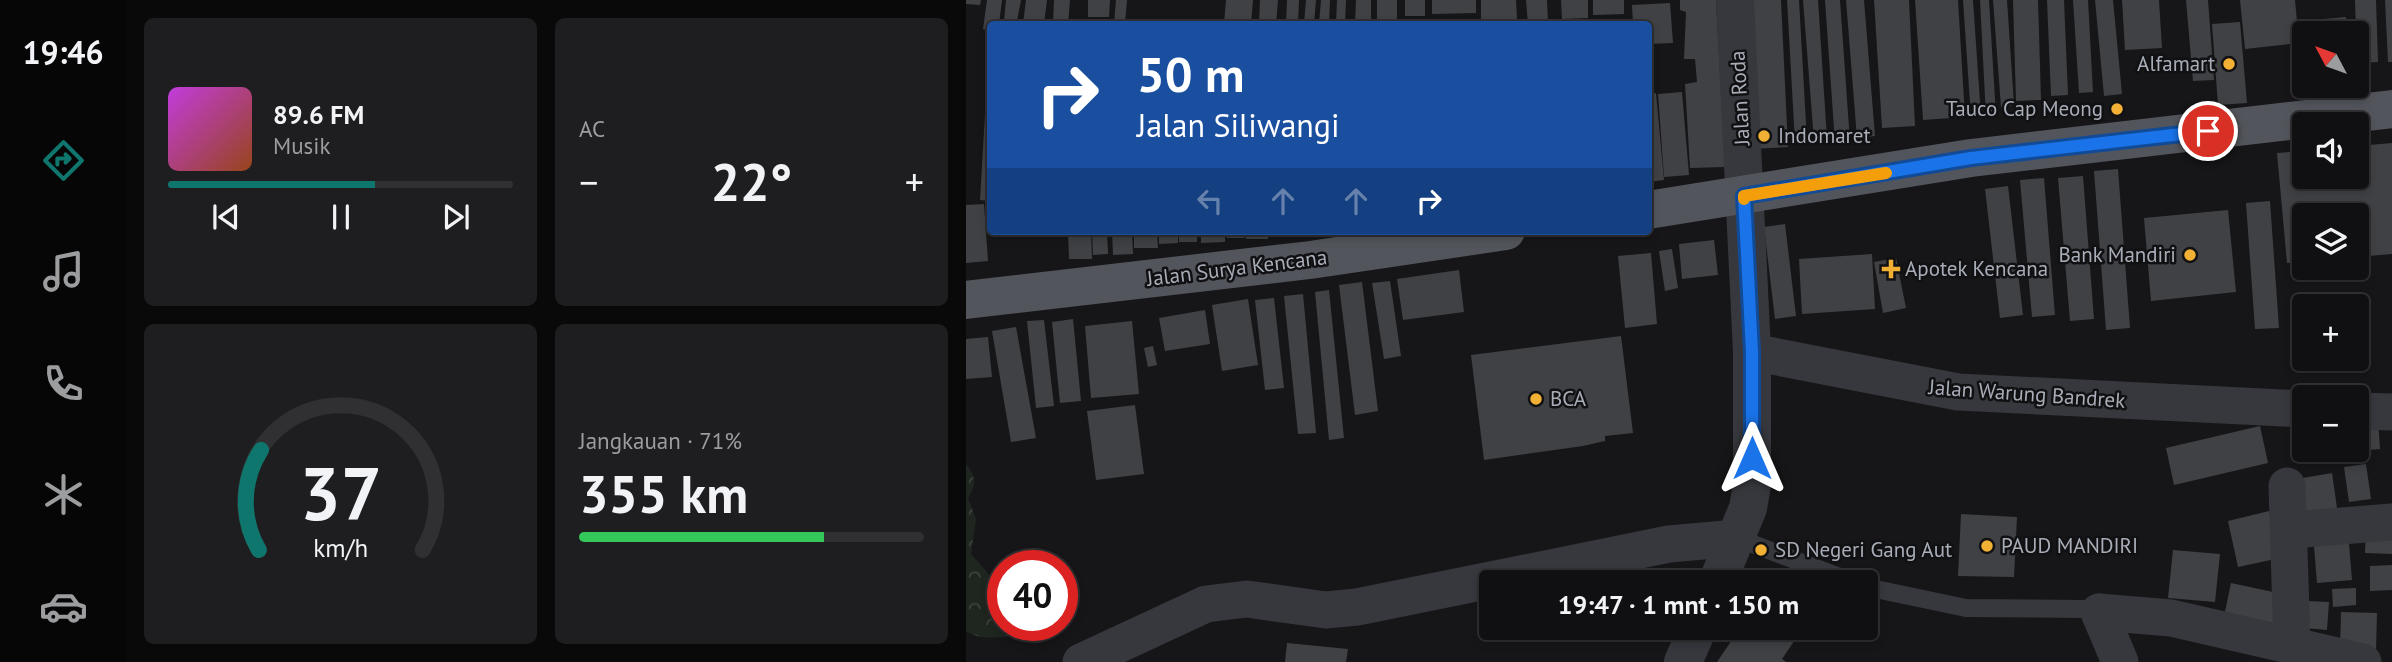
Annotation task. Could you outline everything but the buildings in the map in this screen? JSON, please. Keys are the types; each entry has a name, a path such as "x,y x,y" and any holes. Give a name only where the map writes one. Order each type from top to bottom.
{"main road":[{"path":"1652,209 1971,158 2392,109"},
{"name":"Jalan Surya Kencana","path":"966,300 1310,260 1479,235"}],"street":[{"name":"Jalan Roda","path":"1723,570 1748,508 1752,485 1752,352 1735,0"},
{"name":"Jalan Warung Bandrek","path":"1752,352 1958,393 2292,408"},
{"path":"2369,411 2392,412"},
{"path":"2287,486 2291,530 2292,645"},
{"path":"2291,530 2392,522"},
{"path":"1081,662 1206,604 1247,599 1336,609 1419,596 1669,544 1737,538"},
{"path":"2120,662 2099,612 2172,618 2363,662"},
{"path":"1683,662 1693,640"}],"lane":[{"path":"1737,538 1821,570"},
{"path":"1878,590 1966,608 2084,609 2099,612"}],"green space":[{"path":"966,464 974,481 968,498 976,519 971,554 987,572 987,637 966,631"}],"slow traffic":[{"path":"1744,199 1744,196 1886,173"}],"place":[{"name":"Alfamart","path":"2229,64"},
{"name":"Tauco Cap Meong","path":"2117,109"},
{"name":"Indomaret","path":"1764,136"},
{"name":"Bank Mandiri","path":"2190,255"},
{"name":"Apotek Kencana","path":"1891,269"},
{"name":"BCA","path":"1536,399"},
{"name":"PAUD MANDIRI","path":"1987,546"},
{"name":"SD Negeri Gang Aut","path":"1761,550"}],"route":[{"path":"1752,458 1752,352 1744,196 1971,158 2208,131"}]}
